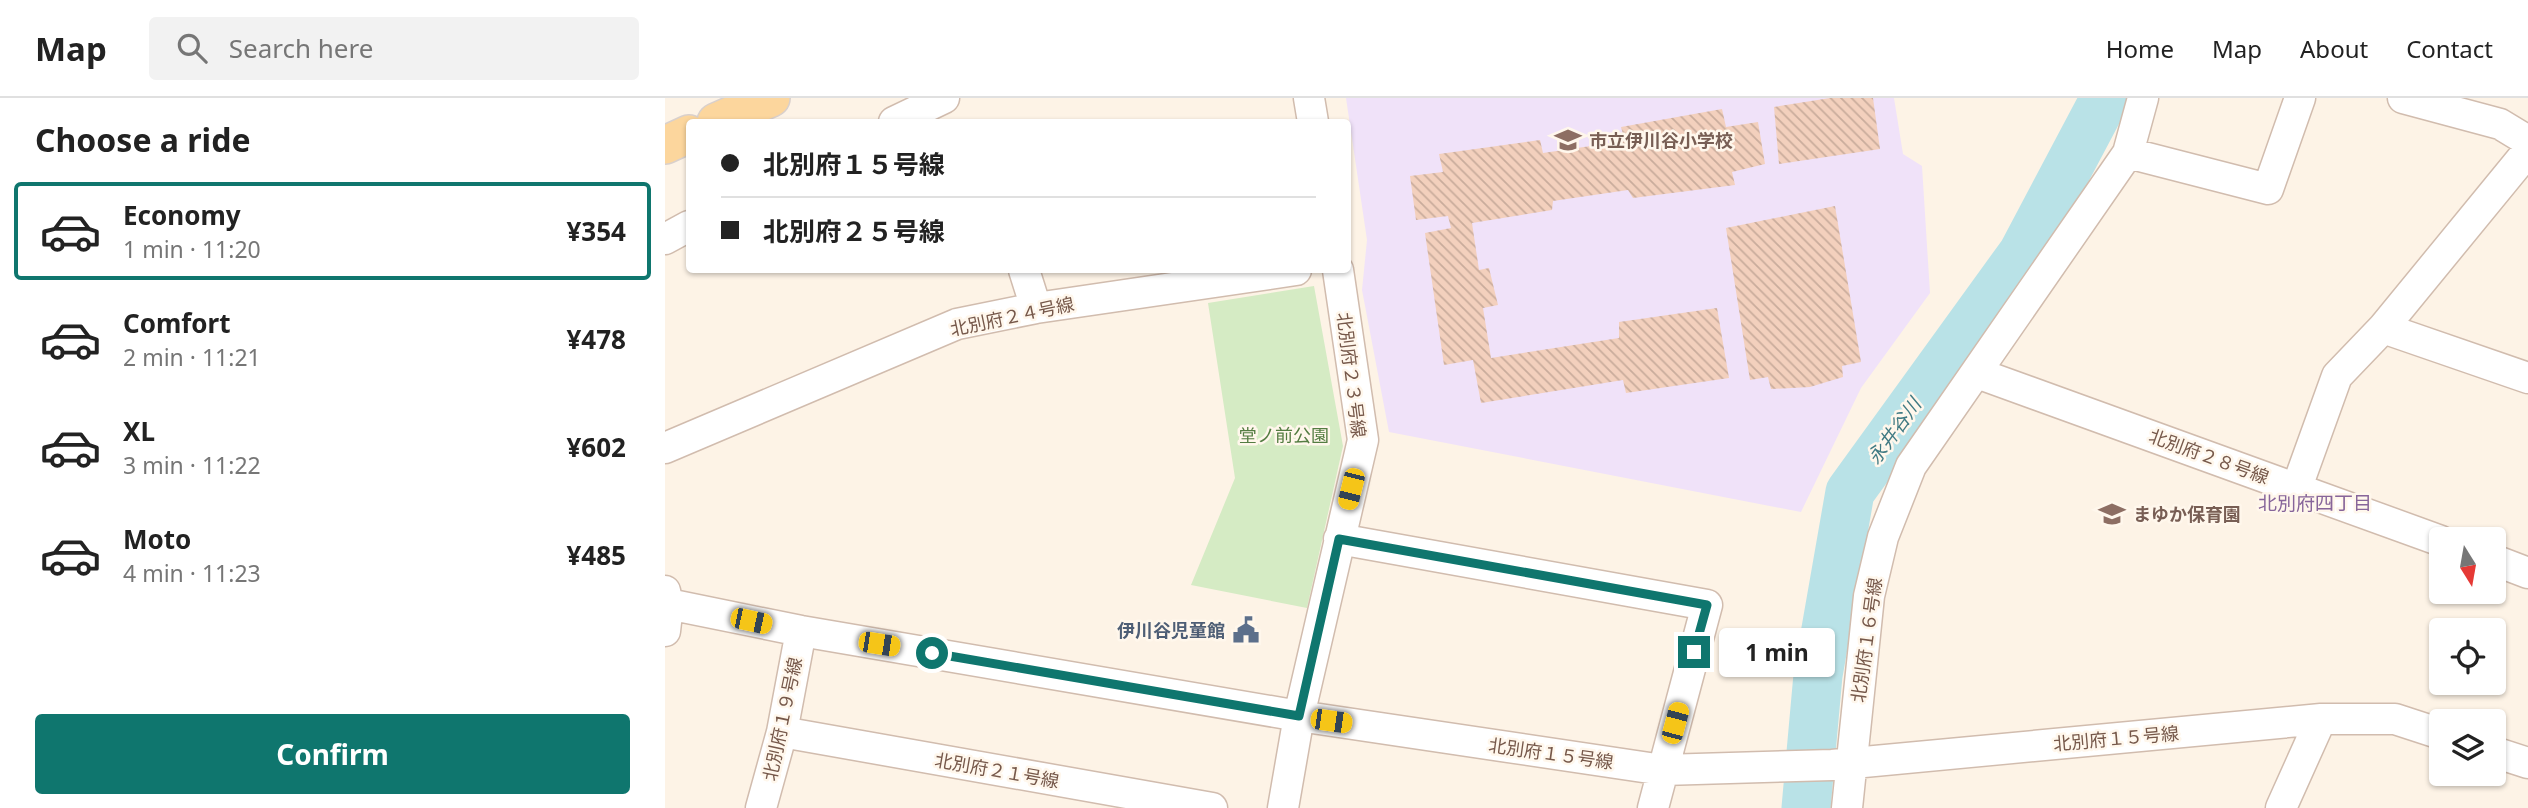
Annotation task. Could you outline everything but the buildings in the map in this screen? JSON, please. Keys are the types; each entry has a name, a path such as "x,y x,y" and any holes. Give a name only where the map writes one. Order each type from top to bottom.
{"main road":[{"path":"723,119 771,98"},
{"path":"665,145 686,135"}],"street":[{"path":"900,119 944,98"},
{"path":"1309,98 1312,119"},
{"name":"北別府１６号線","path":"1847,808 1841,764 1869,596 1883,537 1911,466 2128,153 2143,98"},
{"path":"2128,153 2268,189 2300,98"},
{"path":"2403,98 2500,124 2528,141"},
{"path":"2297,487 2337,376 2383,328 2528,151"},
{"path":"665,239 686,228"},
{"path":"1025,273 1036,308"},
{"name":"北別府２４号線","path":"665,448 957,324 1213,275 1246,273"},
{"name":"北別府２３号線","path":"1283,808 1299,716 1363,440 1338,273"},
{"path":"2383,328 2528,377"},
{"name":"北別府２８号線","path":"1977,373 2429,536"},
{"path":"1339,539 1707,605 1653,808"},
{"path":"2506,565 2528,573"},
{"name":"北別府１５号線","path":"666,609 1299,716 1663,770 1841,764 2321,719 2395,719 2429,730"},
{"name":"北別府１９号線","path":"761,808 782,732 801,631"},
{"path":"2281,808 2321,719"},
{"name":"北別府２１号線","path":"782,732 1212,808"},
{"path":"2506,756 2528,763"}],"shaded area":[{"path":"1346,98 1894,98 1903,154 1922,166 1930,293 1861,388 1801,512 1389,432 1362,290 1367,240"}],"green space":[{"name":"堂ノ前公園","path":"1314,286 1343,446 1307,608 1191,585 1235,478 1208,303"}],"waterway":[{"name":"永井谷川","path":"1806,808 1818,675 1850,492 2023,253 2105,98"}],"place":[{"name":"市立伊川谷小学校","path":"1568,140"},
{"name":"まゆか保育園","path":"2112,514"},
{"name":"伊川谷児童館","path":"1246,630"}],"district":[{"name":"北別府四丁目","path":"2315,503"}],"route":[{"path":"932,653 1299,716 1339,539 1707,605 1694,652"}]}
